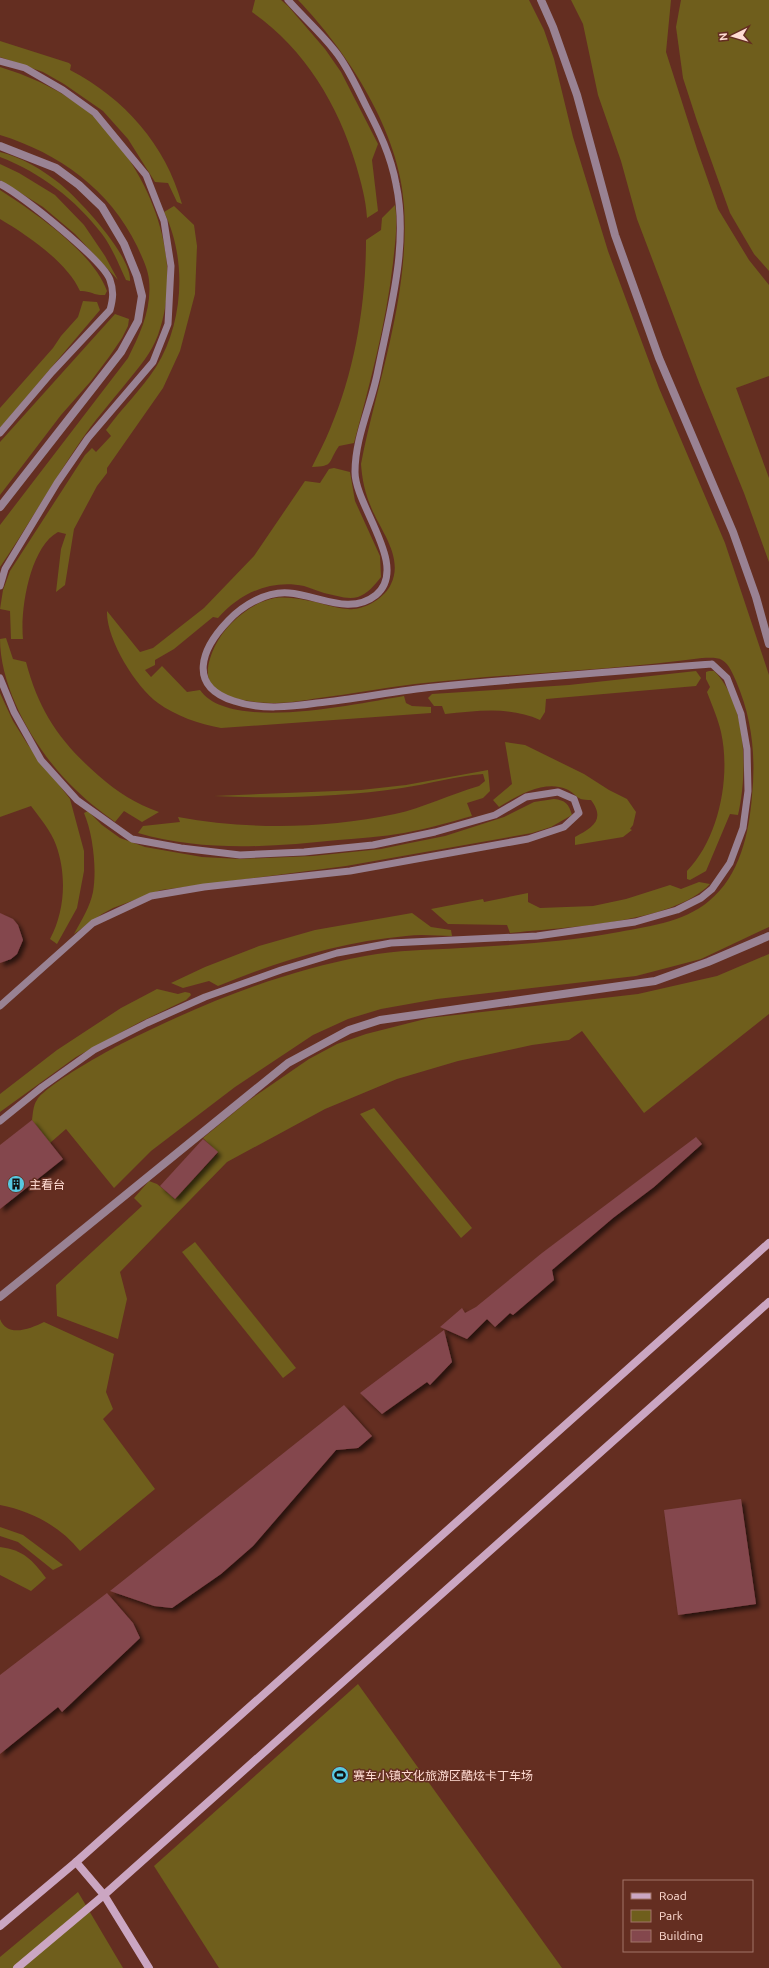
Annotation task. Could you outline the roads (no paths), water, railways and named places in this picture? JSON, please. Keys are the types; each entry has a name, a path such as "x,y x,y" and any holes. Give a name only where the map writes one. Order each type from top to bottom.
{"street":[{"path":"541,0 554,27 576,95 615,235 659,358 733,532 756,597 769,644"},
{"path":"0,146 56,168 79,185 102,207 124,244 138,276 142,296 138,321 121,352 0,507"},
{"path":"0,1297 288,1064 349,1030 380,1020 655,981 708,962 769,936"},
{"path":"0,1926 76,1862 769,1243"},
{"path":"17,1968 104,1894 769,1302"},
{"path":"76,1862 104,1894 149,1968"}],"lane":[{"path":"0,1121 42,1087 94,1050 148,1023 205,997 337,953 391,943 530,936 586,930 635,922 677,910 701,898 712,889 730,863 743,828 748,784 747,749 741,714 727,678 712,664 430,688 360,698 269,707 238,703 218,695 206,684 203,669 208,644 230,619 258,598 286,592 340,604 360,603 378,594 388,578 386,556 361,498 355,474 358,445 376,385 397,272 401,226 396,184 384,141 336,52 288,0"},
{"path":"0,61 25,68 63,90 95,113 146,175 164,221 171,266 168,324 153,362 88,438 61,476 5,569 0,586"},
{"path":"0,184 39,211 95,260 110,279 114,296 110,310 52,372 0,433"},
{"path":"0,678 14,712 41,760 77,800 132,839 181,848 240,855 304,852 373,845 435,832 495,815 526,797 558,792 574,799 579,813 564,827 528,839 350,871 204,888 151,896 93,923 0,1006"}],"place":[{"name":"主看台","path":"16,1184"},
{"name":"赛车小镇文化旅游区酷炫卡丁车场","path":"340,1775"}]}
